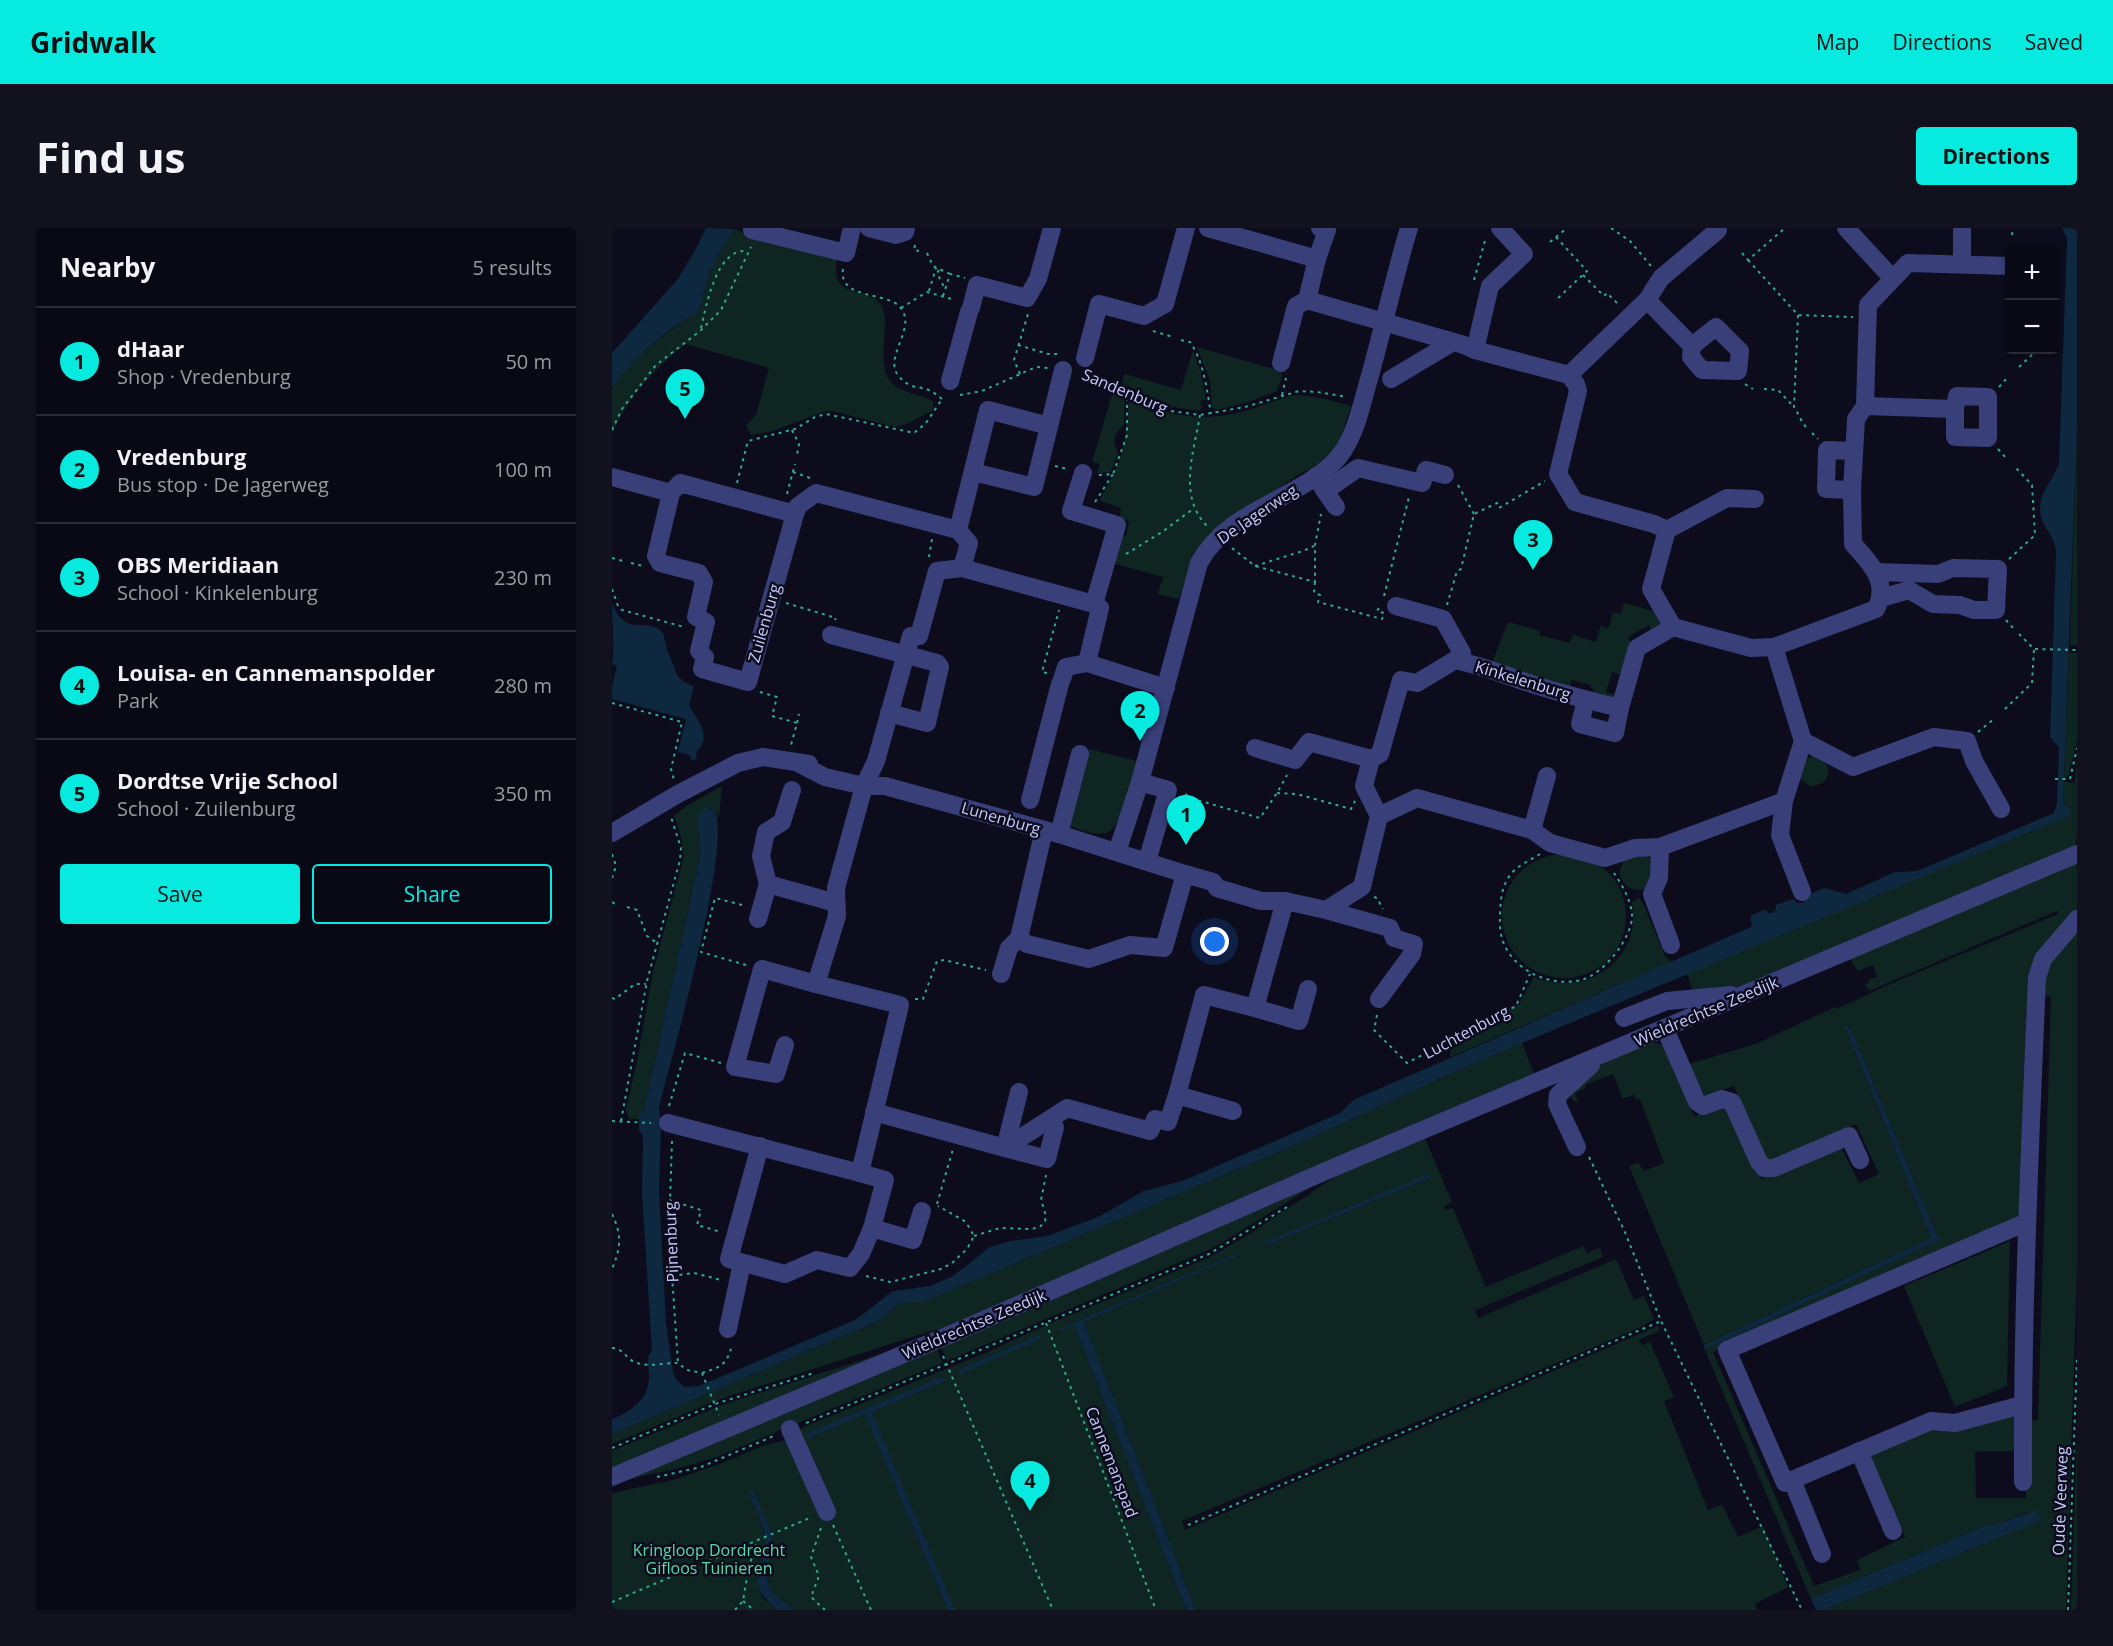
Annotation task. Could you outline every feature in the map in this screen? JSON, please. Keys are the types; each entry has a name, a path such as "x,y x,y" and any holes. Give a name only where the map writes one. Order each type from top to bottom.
{"street":[{"path":"760,230 846,253 852,228"},
{"path":"869,228 896,236 905,232 906,228"},
{"path":"948,393 977,285 1027,298 1038,279 1052,228"},
{"name":"Sandenburg","path":"1085,358 1099,304 1144,316 1165,304 1185,228"},
{"path":"1208,228 1317,259"},
{"path":"1307,300 1327,230 1320,228"},
{"name":"De Jagerweg","path":"1118,852 1140,782 1196,573 1204,555 1218,537 1234,525 1327,493 1333,463 1350,439 1363,400 1408,228"},
{"path":"1475,350 1490,286 1524,254 1500,228"},
{"path":"1846,228 1892,278"},
{"path":"1962,228 1962,264"},
{"path":"1569,375 1631,317 1647,300 1661,278 1718,230"},
{"path":"1755,499 1727,498 1667,530 1651,589 1673,627 1751,648 1774,647 1876,609 1881,598 1877,572 1853,544 1853,451 1856,419 1865,406 1867,312 1892,278 1908,263 2005,266"},
{"path":"1281,363 1296,306 1307,300 1475,350 1569,375 1578,391 1558,474 1575,502 1654,524 1667,530"},
{"path":"1647,300 1692,346"},
{"path":"1392,379 1453,342"},
{"path":"973,472 1034,488 1065,362"},
{"path":"1865,406 1955,409"},
{"path":"958,530 988,410 1049,426"},
{"path":"1852,490 1826,489 1827,450 1853,451"},
{"path":"1327,493 1358,468 1422,483 1426,470 1445,475"},
{"path":"1083,473 1071,511 1117,525 1094,604"},
{"path":"612,477 671,493 680,483 789,512 816,493 958,530 969,543 962,568"},
{"name":"Zuilenburg","path":"671,493 656,556 660,562 699,573 704,582 696,616 706,622 699,651 705,657 702,669 748,682 771,599 789,512"},
{"path":"816,984 837,916 836,888 866,781 876,761 911,636 919,636 937,571 962,568 1094,604 1100,608 1087,663"},
{"path":"1877,572 1938,574 1953,568 1998,569 1996,610 1974,610 1960,605 1933,604 1909,590 1881,598"},
{"path":"1255,748 1295,760 1309,742 1371,759 1380,754 1401,680 1417,683 1455,660 1461,661 1462,653 1443,619 1390,609"},
{"name":"Kinkelenburg","path":"1586,700 1580,724 1615,733 1637,648 1673,627"},
{"path":"831,635 906,654 936,663 940,667 927,723 889,713"},
{"path":"1774,647 1803,741 1784,801 1780,835 1802,892"},
{"name":"Kinkelenburg","path":"1461,661 1586,700 1620,708"},
{"path":"1030,800 1066,666 1087,663 1166,688"},
{"path":"1803,741 1852,767 1934,737 1967,741 1974,761 2001,808"},
{"path":"1001,974 1009,948 1019,938 1051,832 1080,754"},
{"name":"Lunenburg","path":"612,833 671,798 738,763 763,757 792,762 825,777 866,781 1051,832 1185,874"},
{"path":"1326,910 1362,887 1379,816 1364,786 1371,759"},
{"path":"1532,830 1547,776"},
{"path":"1140,782 1168,790 1147,861"},
{"path":"759,915 768,884 761,856 766,832 782,822 792,790"},
{"path":"1379,816 1418,798 1532,830 1550,843 1605,858 1635,848 1660,847 1784,801"},
{"path":"1660,847 1659,878 1652,894 1671,945"},
{"name":"Wieldrechtse Zeedijk","path":"612,1477 946,1336 1335,1167 2077,854"},
{"path":"1019,938 1027,944 1089,959 1130,945 1164,948 1185,874 1213,882 1217,888 1261,901 1285,901 1390,928 1394,938 1414,944 1412,954 1380,999"},
{"path":"768,884 836,903"},
{"path":"1255,1008 1285,901"},
{"path":"2022,1482 2027,1222 2037,978 2043,959 2077,919"},
{"path":"784,1045 776,1074 735,1067 762,969 900,1005 860,1173"},
{"path":"1005,1148 1066,1108 1150,1131 1155,1119 1168,1122 1204,995 1299,1021 1308,989"},
{"path":"1624,1018 1667,1001 1751,993"},
{"path":"1665,1029 1697,1102 1703,1106 1722,1100 1732,1102 1759,1162 1764,1168 1773,1168 1849,1136 1860,1160"},
{"path":"1577,1146 1557,1104 1558,1095 1600,1057"},
{"path":"1005,1148 1019,1092"},
{"path":"1177,1095 1233,1111"},
{"path":"874,1112 1047,1159 1054,1127 1051,1119"},
{"path":"661,1123 760,1146 885,1180 872,1228 861,1254 850,1268 817,1260 785,1274 729,1259 760,1146"},
{"path":"872,1228 913,1239 922,1211"},
{"path":"2022,1405 1955,1423 1931,1421 1785,1483 1727,1350 2027,1222"},
{"path":"728,1329 742,1263"},
{"path":"790,1429 827,1512"},
{"path":"1859,1451 1888,1505 1893,1531"},
{"path":"1792,1480 1822,1554"}],"path":[{"path":"1488,228 1474,281 1490,286"},
{"path":"1550,242 1567,228"},
{"path":"1611,228 1630,241 1661,278"},
{"path":"1748,260 1785,228"},
{"path":"2012,235 2013,228"},
{"path":"612,430 627,402 656,365 700,331 721,310 747,252 760,230"},
{"path":"1556,237 1587,271 1558,298"},
{"path":"700,331 719,269 740,251 747,252"},
{"path":"846,253 843,280 856,291 892,301 901,308 904,314 905,325 895,359 895,371 907,384 948,393 982,391 1036,368 1065,362"},
{"path":"1742,253 1798,315 1794,407"},
{"path":"927,254 937,269 945,289"},
{"path":"929,292 937,269"},
{"path":"937,269 973,280 978,285"},
{"path":"943,296 950,273"},
{"path":"1583,275 1604,296 1607,293 1631,317"},
{"path":"901,308 927,292 943,296 970,308"},
{"path":"1020,374 1014,360 1031,304 1027,298"},
{"path":"1798,315 1867,312"},
{"path":"1181,340 1190,342 1195,349 1206,384 1211,414"},
{"path":"1018,345 1065,362"},
{"path":"2019,367 2033,354"},
{"name":"Sandenburg","path":"1065,362 1072,370 1095,375 1171,411 1200,415 1245,407 1299,391 1363,400"},
{"path":"1764,389 1778,390 1794,407 1798,418 1806,427"},
{"path":"1086,516 1113,474 1127,435 1127,391"},
{"path":"733,497 748,441 792,430 826,414 914,433 926,423 948,393"},
{"path":"1200,415 1188,483 1194,509 1205,525 1255,566 1315,582"},
{"path":"792,430 799,444 797,455"},
{"path":"1040,462 1094,476 1113,474"},
{"path":"789,512 795,464"},
{"path":"1998,569 2035,535 2032,485 2016,468"},
{"path":"1474,514 1497,503 1499,508 1558,474"},
{"path":"1443,619 1457,571 1461,569 1474,514 1455,478 1445,475"},
{"path":"1327,493 1320,515 1315,545 1314,593 1320,595 1318,602 1382,619 1390,609 1382,602 1414,481"},
{"path":"1106,561 1143,546 1194,509"},
{"path":"936,525 927,566 937,571"},
{"path":"1255,566 1315,545"},
{"path":"612,558 623,561"},
{"path":"612,589 618,606 622,610 704,632"},
{"path":"1061,680 1042,672 1063,596"},
{"path":"771,599 836,618 831,635"},
{"path":"2019,634 2034,649 2076,650"},
{"path":"2005,709 2032,684 2034,649"},
{"path":"748,682 746,688 777,697 772,716 797,723"},
{"path":"612,703 682,722 671,769 671,798 681,848 680,860 646,984 621,1121"},
{"path":"792,762 799,714"},
{"path":"1967,741 1995,718"},
{"path":"2055,779 2069,779 2077,748"},
{"path":"1168,790 1260,818 1295,760"},
{"path":"1277,793 1297,794 1351,809 1364,786"},
{"path":"1550,843 1539,855 1515,869 1505,884 1500,900 1500,934 1511,957 1530,974 1561,982 1583,980 1600,970 1623,944 1632,916 1624,887 1605,858"},
{"path":"612,854 616,866 612,878"},
{"path":"1354,892 1377,898 1391,924 1390,928"},
{"path":"759,915 715,898 701,952 762,969"},
{"path":"612,902 617,905"},
{"path":"627,908 637,910 647,936 657,943"},
{"path":"900,1005 907,998 923,999 937,961 944,960 1001,974"},
{"name":"Luchtenburg","path":"1380,999 1374,1030 1407,1063 1516,1006 1530,974"},
{"path":"612,998 615,999 635,984 646,984"},
{"name":"Pijnenburg","path":"676,1363 669,1200 673,1131 661,1123 670,1105 685,1053 735,1067"},
{"path":"612,1121 661,1123"},
{"path":"957,1135 937,1206 966,1222 974,1236"},
{"path":"1577,1146 1589,1156 1624,1230 1661,1321 1802,1610"},
{"path":"850,1268 854,1272 890,1282 925,1274 952,1263 967,1249 974,1236 1008,1227 1036,1228 1042,1224 1046,1216 1041,1197 1049,1162 1047,1159"},
{"path":"669,1200 701,1210 697,1225 736,1236"},
{"name":"Wieldrechtse Zeedijk","path":"1053,1610 946,1363 1209,1254 1242,1236 1294,1202"},
{"path":"612,1214 620,1230 619,1249 612,1269"},
{"path":"672,1276 694,1272 728,1282 726,1291 736,1293"},
{"path":"1188,1525 1661,1321"},
{"name":"Cannemanspad","path":"1046,1323 1156,1610"},
{"path":"612,1348 620,1349 634,1362 676,1363 687,1370 702,1373 722,1365 729,1358 735,1331 728,1329"},
{"name":"Oude Veerweg","path":"2068,1610 2077,1356"},
{"path":"612,1448 715,1404 816,1372"},
{"path":"702,1373 717,1412"},
{"path":"612,1602 827,1512"},
{"path":"825,1610 811,1597 819,1576 811,1557 827,1512"},
{"path":"827,1512 871,1610"},
{"path":"735,1610 743,1601 749,1566 759,1539"},
{"path":"743,1601 754,1610"}],"green space":[{"path":"735,229 746,234 837,257 836,275 842,285 847,289 874,298 883,309 885,318 884,359 888,378 897,387 933,401 933,410 907,424 894,427 826,411 773,431 751,435 746,425 756,415 769,368 686,344 643,384 626,407 612,433 612,390 616,381 624,370 650,347 699,312 712,269"},
{"path":"1197,347 1281,371 1282,377 1277,391 1249,402 1216,410 1212,407 1210,380"},
{"path":"1193,350 1201,373 1206,400 1200,401 1202,407 1200,411 1167,406 1138,394 1139,391 1122,384 1124,374 1181,390"},
{"path":"1114,388 1125,393 1124,425 1115,437 1118,452 1111,472 1097,473 1100,464 1092,462"},
{"path":"1296,395 1322,398 1351,406 1338,447 1316,465 1216,529 1194,553 1179,599 1158,594 1163,577 1112,563 1119,535 1126,536 1129,521 1120,518 1121,508 1101,501 1101,497 1119,460 1127,426 1129,397 1174,414 1204,417 1252,409"},
{"path":"2077,427 2077,645 2070,645"},
{"path":"1624,603 1657,612 1662,629 1653,633 1649,625 1628,637 1632,644 1622,675 1612,672 1606,692 1616,695 1613,703 1593,697 1594,689 1591,685 1572,680 1569,689 1492,663 1508,622 1540,631 1539,635 1570,643 1573,635 1596,642 1601,626 1609,628 1613,612 1621,614"},
{"path":"2069,653 2077,653 2077,741 2068,777 2064,777"},
{"path":"1089,749 1137,761 1122,813 1112,829 1102,834 1069,826"},
{"path":"1813,756 1825,763 1828,774 1823,783 1811,787 1800,779 1806,759"},
{"path":"2077,757 2075,850 1748,987 1694,995 1687,973 2071,815 2063,803 2064,782 2075,783"},
{"path":"722,786 719,818 715,810 709,810 707,806 697,817 700,852 697,870 644,1110 639,1119 629,1119 626,1110 653,972 683,860 681,838 674,816 688,805"},
{"path":"1564,854 1588,859 1608,872 1621,892 1626,916 1621,940 1608,960 1588,973 1564,978 1540,973 1520,960 1507,940 1502,916 1507,892 1520,872 1540,859"},
{"path":"1648,855 1655,864 1646,888 1637,890 1630,888 1620,876 1625,858"},
{"path":"2077,860 2077,912 2043,950 2021,1212 2017,1217 1713,1352 1814,1586 1860,1570 1857,1560 1905,1537 1868,1453 1920,1428 2015,1413 2017,1451 1975,1452 1976,1498 2026,1498 2026,1488 2031,1487 2031,1420 2038,1420 2051,996 2044,996 2045,984 2054,958 2077,927 2077,1269 2066,1610 1824,1610 2038,1521 2029,1512 1997,1524 1986,1525 1811,1599 1704,1348 1939,1240 1855,1039 1847,1025 1845,1027 1931,1238 1704,1345 1629,1166 1638,1163 1644,1171 1664,1163 1640,1099 1636,1100 1634,1095 1623,1099 1613,1074 1585,1085 1586,1088 1575,1093 1578,1102 1573,1100 1570,1094 1608,1060 1654,1042 1662,1045 1694,1116 1724,1106 1730,1108 1761,1179 1840,1145 1859,1183 1879,1174 1856,1124 1773,1161 1767,1159 1734,1086 1705,1096 1689,1064 1758,1043 1835,1007 1837,1009 1890,984 2058,914 2057,911 1869,991 1865,984 1869,983 1868,980 1877,977 1873,965 1858,971 1848,956"},
{"path":"1639,898 1665,956 1671,962 1450,1057 1451,1042 1519,1004 1534,977 1549,982 1565,983 1580,981 1607,969 1627,945 1633,927 1632,902"},
{"path":"1522,1043 1535,1076 947,1329 934,1330 720,1399 612,1444 612,1434 881,1320 900,1304 924,1302 1300,1143"},
{"name":"Kringloop Dordrecht Gifloos Tuinieren","path":"1424,1136 1452,1202 1444,1207 1446,1210 1453,1208 1486,1287 1583,1246 1587,1253 1600,1248 1603,1257 1475,1310 1478,1318 1616,1259 1634,1300 1644,1296 1654,1319 1639,1328 1182,1521 1185,1530 1658,1326 1659,1331 1639,1340 1642,1345 1650,1342 1674,1397 1664,1401 1708,1510 1722,1505 1738,1537 1763,1526 1788,1587 1755,1604 1757,1610 1196,1610 1084,1322 1237,1256 1060,1330 1074,1325 1186,1610 954,1610 871,1412 945,1381 943,1376 808,1439 865,1414 948,1610 795,1610 772,1592 767,1583 771,1532 754,1491 766,1542 758,1580 762,1597 777,1610 612,1610 612,1493 673,1480 765,1445 787,1440 799,1429 1208,1258 1248,1235 1342,1172","holes":["1429,1175 1430,1178 1267,1245 1266,1243"]},
{"path":"1319,1182 1215,1247 947,1361 939,1342"},
{"path":"2010,1241 2007,1386 1955,1407 1904,1286"},
{"path":"935,1344 942,1363 714,1458 612,1483"},
{"path":"890,1351 612,1469 612,1451 722,1405"},
{"path":"2077,1435 2077,1610 2071,1610"}],"water":[{"path":"706,228 735,229 712,269 699,312 674,327 651,345 612,388 612,353 678,279"},
{"path":"2062,228 2077,228 2077,427 2063,803 2068,807 2071,815 1522,1043 1300,1143 924,1302 900,1304 881,1320 612,1434 612,1419 627,1412 639,1402 649,1382 648,1358 652,1350 642,1193 643,1136 639,1130 639,1114 644,1110 697,870 700,852 697,817 707,806 709,810 714,809 718,829 716,862 709,905 687,1000 659,1107 661,1127 659,1190 666,1323 673,1372 677,1381 685,1387 699,1386 855,1320 893,1291 930,1286 953,1276 990,1247 1010,1241 1047,1236 1098,1217 1144,1191 1182,1181 1340,1113 1355,1099 1751,927 1750,916 1766,909 1768,913 1772,913 1776,910 1776,905 1793,899 1797,903 1804,903 1807,895 1824,888 1846,894 1895,872 1917,871 2054,813 2057,803 2059,747 2050,737 2056,552 2053,540 2040,514 2040,506 2044,492 2059,464 2067,239"},
{"path":"612,603 618,614 630,624 650,626 662,632 678,676 685,683 694,686 689,705 704,735 701,746 696,752 697,759 691,760 689,755 678,752 686,719 612,699 612,686 617,666 612,664"},
{"path":"1847,1025 1855,1039 1939,1240 1704,1348 1704,1345 1931,1238 1845,1027"},
{"path":"1429,1174 1430,1178 1267,1245 1265,1242"},
{"path":"1236,1254 1237,1256 1084,1322 1196,1610 1186,1610 1074,1325 1060,1331 1059,1329"},
{"path":"1039,1335 1041,1339 960,1374 958,1370"},
{"path":"943,1376 945,1381 872,1412 955,1610 948,1610 865,1415 807,1439 805,1434"},
{"path":"751,1490 754,1491 771,1532 767,1582 775,1594 795,1610 777,1610 767,1600 758,1585 765,1536 762,1523 748,1493"},
{"path":"2037,1510 2039,1521 1824,1610 1816,1610 1811,1599 1986,1525 1997,1524"}],"place":[{"name":"Dordtse Vrije School","path":"685,419"},
{"name":"OBS Meridiaan","path":"1533,570"},
{"name":"Vredenburg","path":"1140,741"},
{"name":"dHaar","path":"1186,845"},
{"name":"Louisa- en Cannemanspolder","path":"1030,1511"}]}
